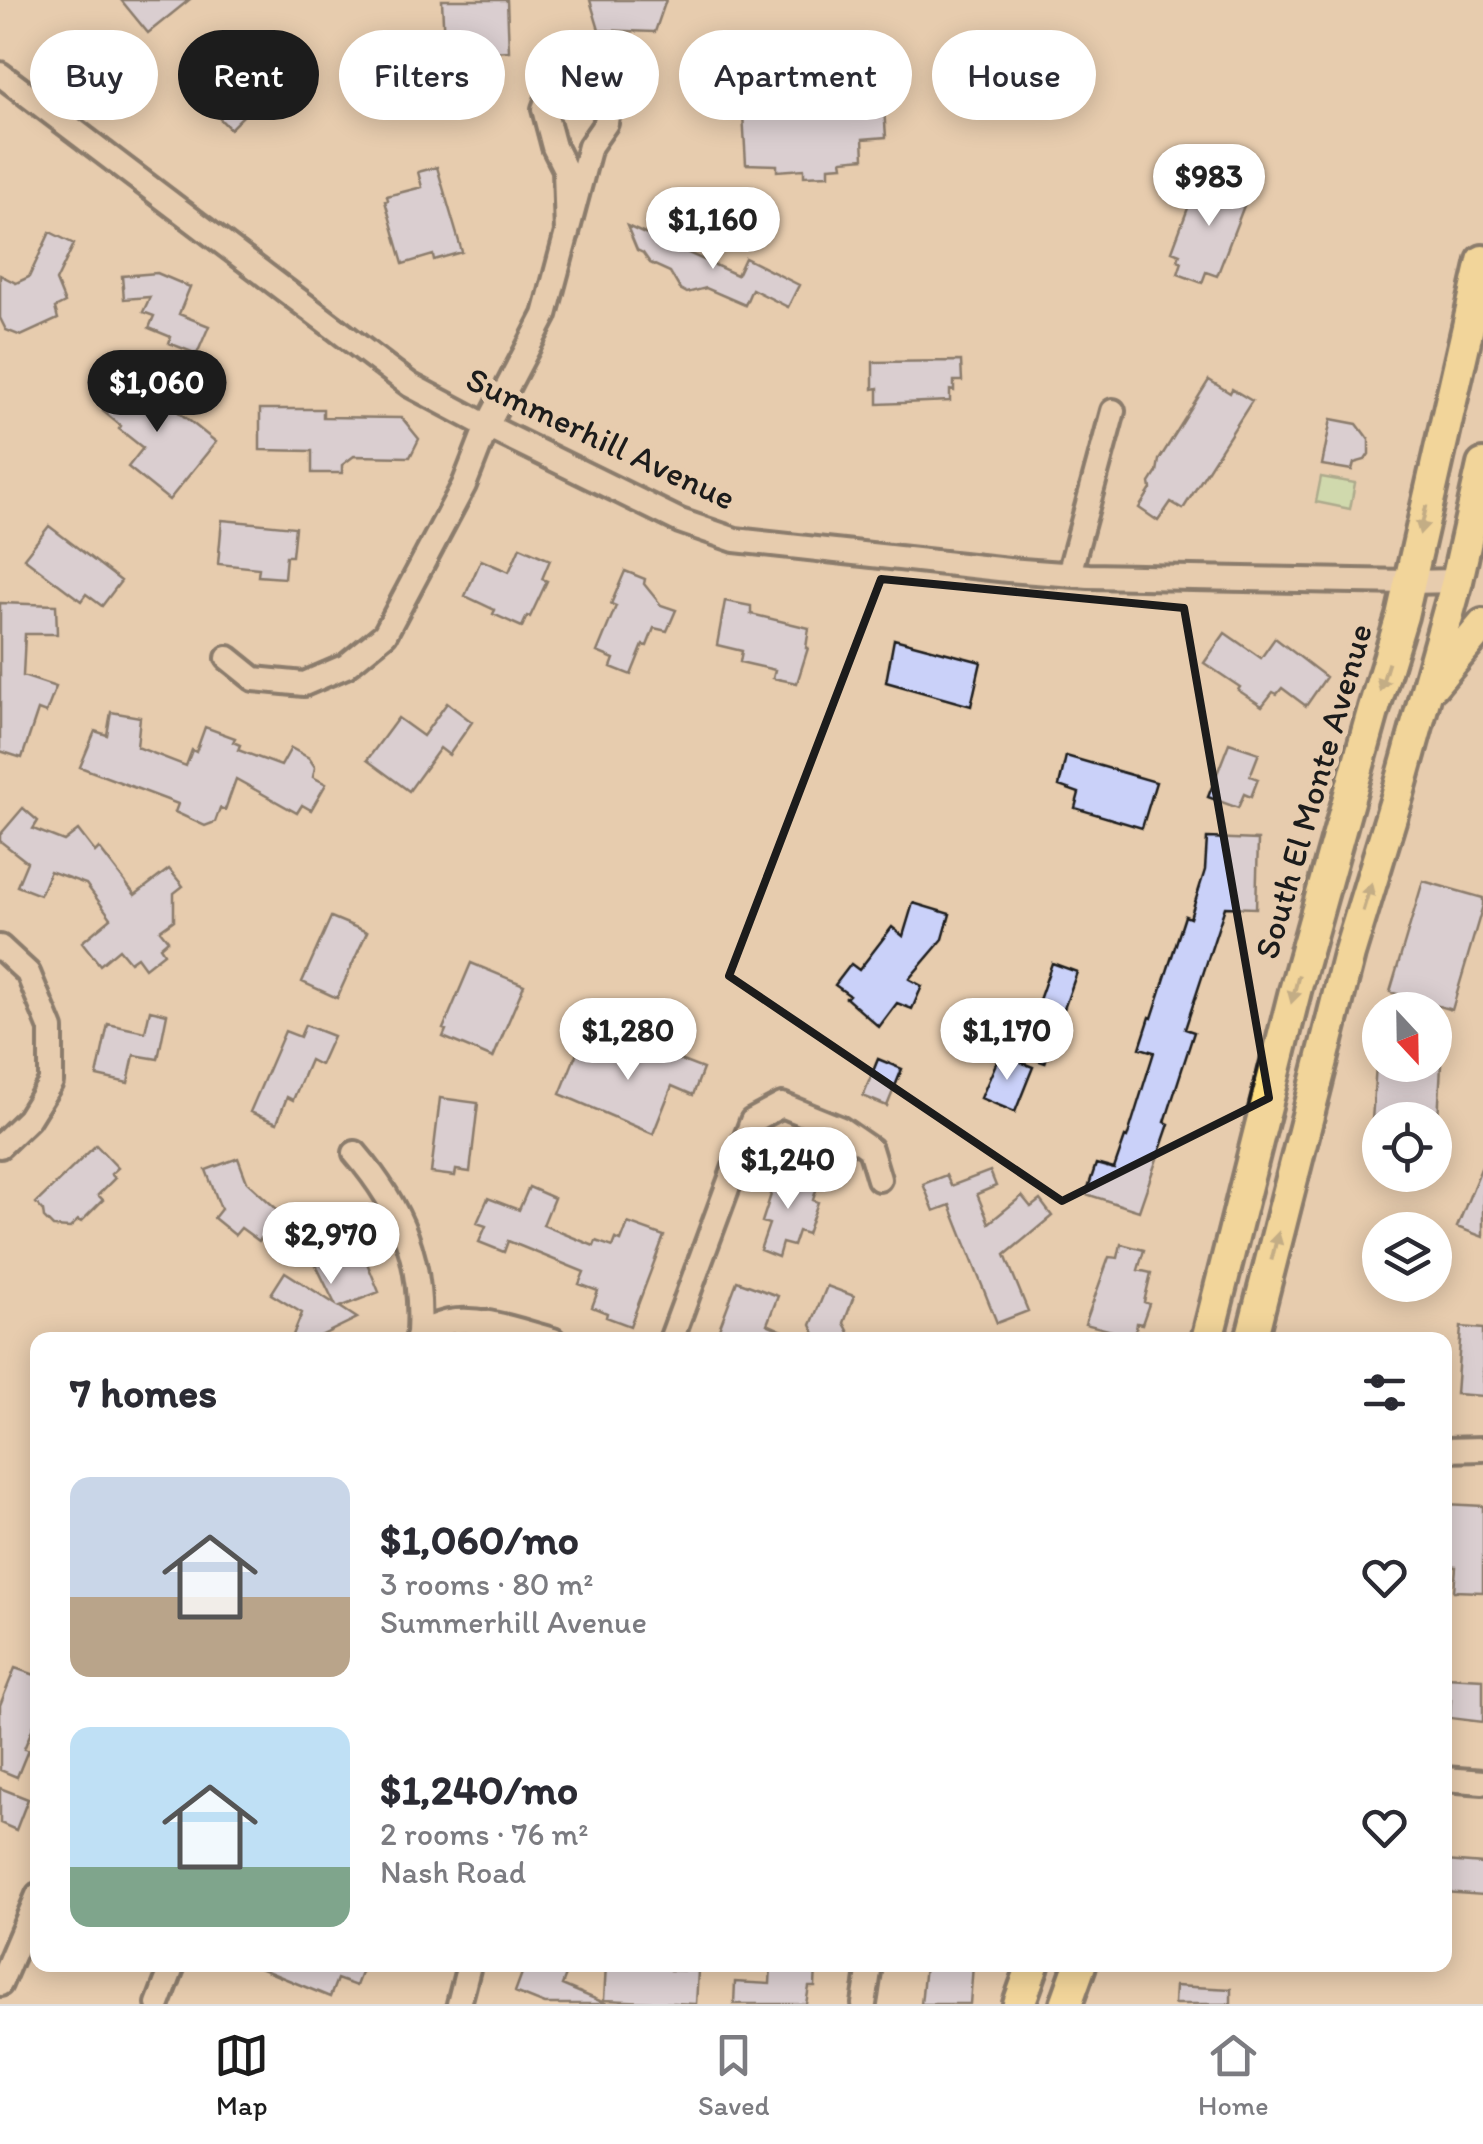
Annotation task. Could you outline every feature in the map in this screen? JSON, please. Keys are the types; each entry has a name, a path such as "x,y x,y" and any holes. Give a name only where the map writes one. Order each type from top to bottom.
{"main road":[{"name":"South El Monte Avenue","path":"1208,1332 1295,991 1402,616 1483,261"},
{"path":"1253,1332 1350,954 1428,692 1482,476"},
{"path":"1428,692 1483,625"},
{"path":"1019,2004 1030,1972"},
{"path":"1066,2004 1077,1972"}],"street":[{"name":"Summerhill Avenue","path":"0,74 410,384 486,426 680,521 735,540 1008,570 1089,576 1457,581"},
{"path":"228,658 254,679 304,684 346,666 385,634 464,485 486,426 545,315 568,234 590,146 606,123 608,108 598,89 575,81 563,82 551,90 544,109 565,169 568,234"},
{"path":"1068,574 1113,411"},
{"path":"0,947 28,974 51,1029 51,1082 28,1119 0,1146"},
{"path":"674,1332 752,1122 782,1105 841,1129 870,1149 879,1179"},
{"path":"354,1153 386,1196 409,1246 420,1288 418,1332"},
{"path":"426,1332 457,1321 484,1322 522,1332"},
{"path":"1452,1450 1483,1450"},
{"path":"1452,1780 1483,1782"},
{"path":"0,1984 30,1914"},
{"path":"158,2004 170,1972"},
{"path":"460,2004 467,1972"},
{"path":"864,2004 869,1972"}],"highlighted area":[{"path":"881,579 1184,608 1269,1098 1062,1201 729,976"}],"green space":[{"path":"1321,477 1355,483 1350,509 1316,502"}],"building":[{"path":"121,0 189,0 152,30 146,30"},
{"path":"442,0 507,0 509,51 505,51 505,30 443,30"},
{"path":"590,0 666,0 656,30 599,30"},
{"path":"221,120 239,120 230,129"},
{"path":"743,120 885,120 886,137 863,139 864,158 842,160 843,166 829,167 829,175 804,176 804,169 777,171 777,165 746,164"},
{"path":"437,167 462,252 403,264 385,201 387,196 422,187 418,172"},
{"path":"1212,176 1250,190 1217,276 1206,272 1202,283 1178,274 1180,254 1172,251 1191,200 1201,204"},
{"path":"627,226 665,243 670,238 691,247 688,253 737,275 745,258 799,285 788,307 752,289 745,305 706,288 687,293 670,272 650,263 637,250"},
{"path":"50,232 74,244 56,281 65,303 55,308 58,319 21,336 6,330 0,318 0,275 16,283 29,277"},
{"path":"157,273 190,287 179,314 209,326 197,354 169,343 171,337 149,328 154,316 143,312 150,297 124,299 122,276"},
{"path":"961,361 962,381 954,381 950,401 878,404 878,388 873,389 873,362"},
{"path":"126,370 216,442 169,500 128,467 143,448 103,411 110,402 104,397"},
{"path":"1209,380 1252,401 1183,509 1171,502 1158,521 1139,508 1151,489 1159,460"},
{"path":"260,409 323,409 323,417 402,418 419,439 410,457 354,456 342,465 342,473 312,473 312,451 260,450"},
{"path":"1331,419 1357,424 1369,440 1369,454 1365,460 1354,463 1352,470 1322,465"},
{"path":"222,520 295,527 292,556 286,556 284,578 258,576 259,568 218,564"},
{"path":"49,526 121,581 102,606 86,594 81,601 24,558"},
{"path":"520,547 550,560 542,579 547,581 522,627 465,596 481,560 509,572"},
{"path":"625,571 645,579 644,584 661,605 676,610 667,631 654,628 631,675 611,667 614,659 597,652"},
{"path":"725,601 751,606 751,614 809,628 808,648 797,683 773,678 775,670 740,662 742,651 717,645"},
{"path":"0,603 56,605 57,634 25,634 23,676 56,687 46,713 38,710 22,758 0,751"},
{"path":"1225,633 1261,658 1275,638 1326,677 1306,706 1282,688 1277,694 1273,692 1262,706 1204,663"},
{"path":"894,639 981,662 971,706 886,682"},
{"path":"447,703 472,722 449,755 440,748 409,791 367,760 398,718 423,736"},
{"path":"111,712 140,717 137,747 186,766 205,727 235,738 233,742 240,745 238,750 281,766 291,748 309,758 315,767 313,777 326,784 311,810 302,805 297,813 236,779 225,810 220,808 215,822 205,826 175,812 178,804 80,767 95,731 107,735"},
{"path":"1229,743 1259,753 1250,776 1258,779 1251,797 1244,794 1238,808 1208,797"},
{"path":"1066,756 1156,782 1142,828 1075,808 1079,793 1059,786"},
{"path":"23,808 38,821 33,829 64,841 78,830 95,852 99,848 135,895 169,869 183,886 174,893 174,920 160,930 168,940 160,947 164,953 145,968 137,957 130,962 119,949 100,965 82,942 111,918 86,884 50,871 40,895 17,886 27,862 0,841 0,835"},
{"path":"1207,838 1258,840 1256,908 1225,907 1185,1029 1194,1032 1165,1122 1169,1124 1139,1211 1086,1194 1096,1164 1114,1169 1127,1138 1154,1052 1140,1048 1185,916 1190,918 1205,870"},
{"path":"1423,881 1483,898 1452,1010 1452,992 1390,992"},
{"path":"913,903 950,914 943,939 909,979 922,986 912,1009 897,1003 879,1027 835,985 851,964 859,970 892,927 903,936"},
{"path":"331,917 367,932 337,998 302,982"},
{"path":"471,963 524,985 493,1058 443,1037"},
{"path":"1052,963 1077,972 1045,1063 1020,1054"},
{"path":"150,1010 167,1014 158,1059 134,1055 128,1083 97,1076 108,1024 145,1032"},
{"path":"305,1025 333,1036 320,1065 310,1060 293,1100 287,1097 277,1123 250,1112 285,1031 300,1037"},
{"path":"582,1040 640,1062 646,1047 703,1069 693,1095 672,1086 653,1134 560,1094"},
{"path":"1000,1054 1033,1067 1015,1112 981,1098"},
{"path":"878,1059 902,1069 887,1106 863,1096"},
{"path":"1375,1082 1440,1082 1439,1102 1373,1102"},
{"path":"440,1098 478,1103 470,1172 456,1170 455,1176 431,1173"},
{"path":"96,1145 118,1168 111,1174 115,1178 98,1195 103,1200 81,1222 78,1220 70,1228 53,1227 36,1203"},
{"path":"238,1158 247,1182 281,1213 259,1241 241,1228 235,1235 214,1218 221,1209 206,1170"},
{"path":"1483,1166 1483,1237 1457,1227"},
{"path":"990,1171 996,1186 977,1194 989,1223 1022,1196 1031,1207 1040,1200 1052,1216 1005,1255 1028,1311 997,1323 950,1205 934,1211 923,1184 946,1175 951,1186"},
{"path":"778,1173 814,1183 817,1187 813,1200 818,1202 807,1234 798,1231 793,1246 782,1243 778,1257 760,1250 769,1224 762,1222"},
{"path":"529,1187 554,1198 543,1225 594,1246 596,1241 613,1247 616,1239 621,1241 628,1223 664,1236 630,1326 592,1307 598,1291 579,1284 584,1272 508,1241 504,1252 479,1242 486,1226 477,1223 488,1198 519,1210"},
{"path":"335,1227 369,1232 365,1258 379,1292 340,1307 357,1318 328,1332 294,1332 302,1313 271,1294 285,1272 335,1304 316,1265 329,1259"},
{"path":"1121,1244 1144,1250 1138,1270 1151,1273 1144,1302 1149,1304 1136,1332 1116,1332 1085,1324 1109,1257 1118,1258"},
{"path":"737,1281 778,1296 767,1324 785,1332 718,1332"},
{"path":"827,1286 854,1296 844,1323 849,1332 814,1332 811,1325"},
{"path":"1461,1327 1483,1329 1483,1396 1456,1394"},
{"path":"1452,1504 1483,1506 1483,1592 1454,1591 1456,1567 1452,1567"},
{"path":"15,1668 30,1673 30,1734 17,1777 0,1770 0,1705"},
{"path":"1452,1677 1483,1679 1483,1722 1452,1718"},
{"path":"0,1788 28,1799 16,1830 0,1823"},
{"path":"1452,1862 1483,1864 1483,1895 1452,1893"},
{"path":"269,1972 361,1972 356,1986 337,1979 330,1997"},
{"path":"522,1972 567,1972 562,1985 607,2004 545,2004 515,1992"},
{"path":"606,1972 698,1972 696,2004 604,2000"},
{"path":"771,1972 816,1972 815,1987 809,1987 806,2004 734,2004 735,1982 770,1984"},
{"path":"924,1972 972,1972 970,2004 921,2004"},
{"path":"1175,1986 1231,1989 1231,2004 1174,2004"}]}
